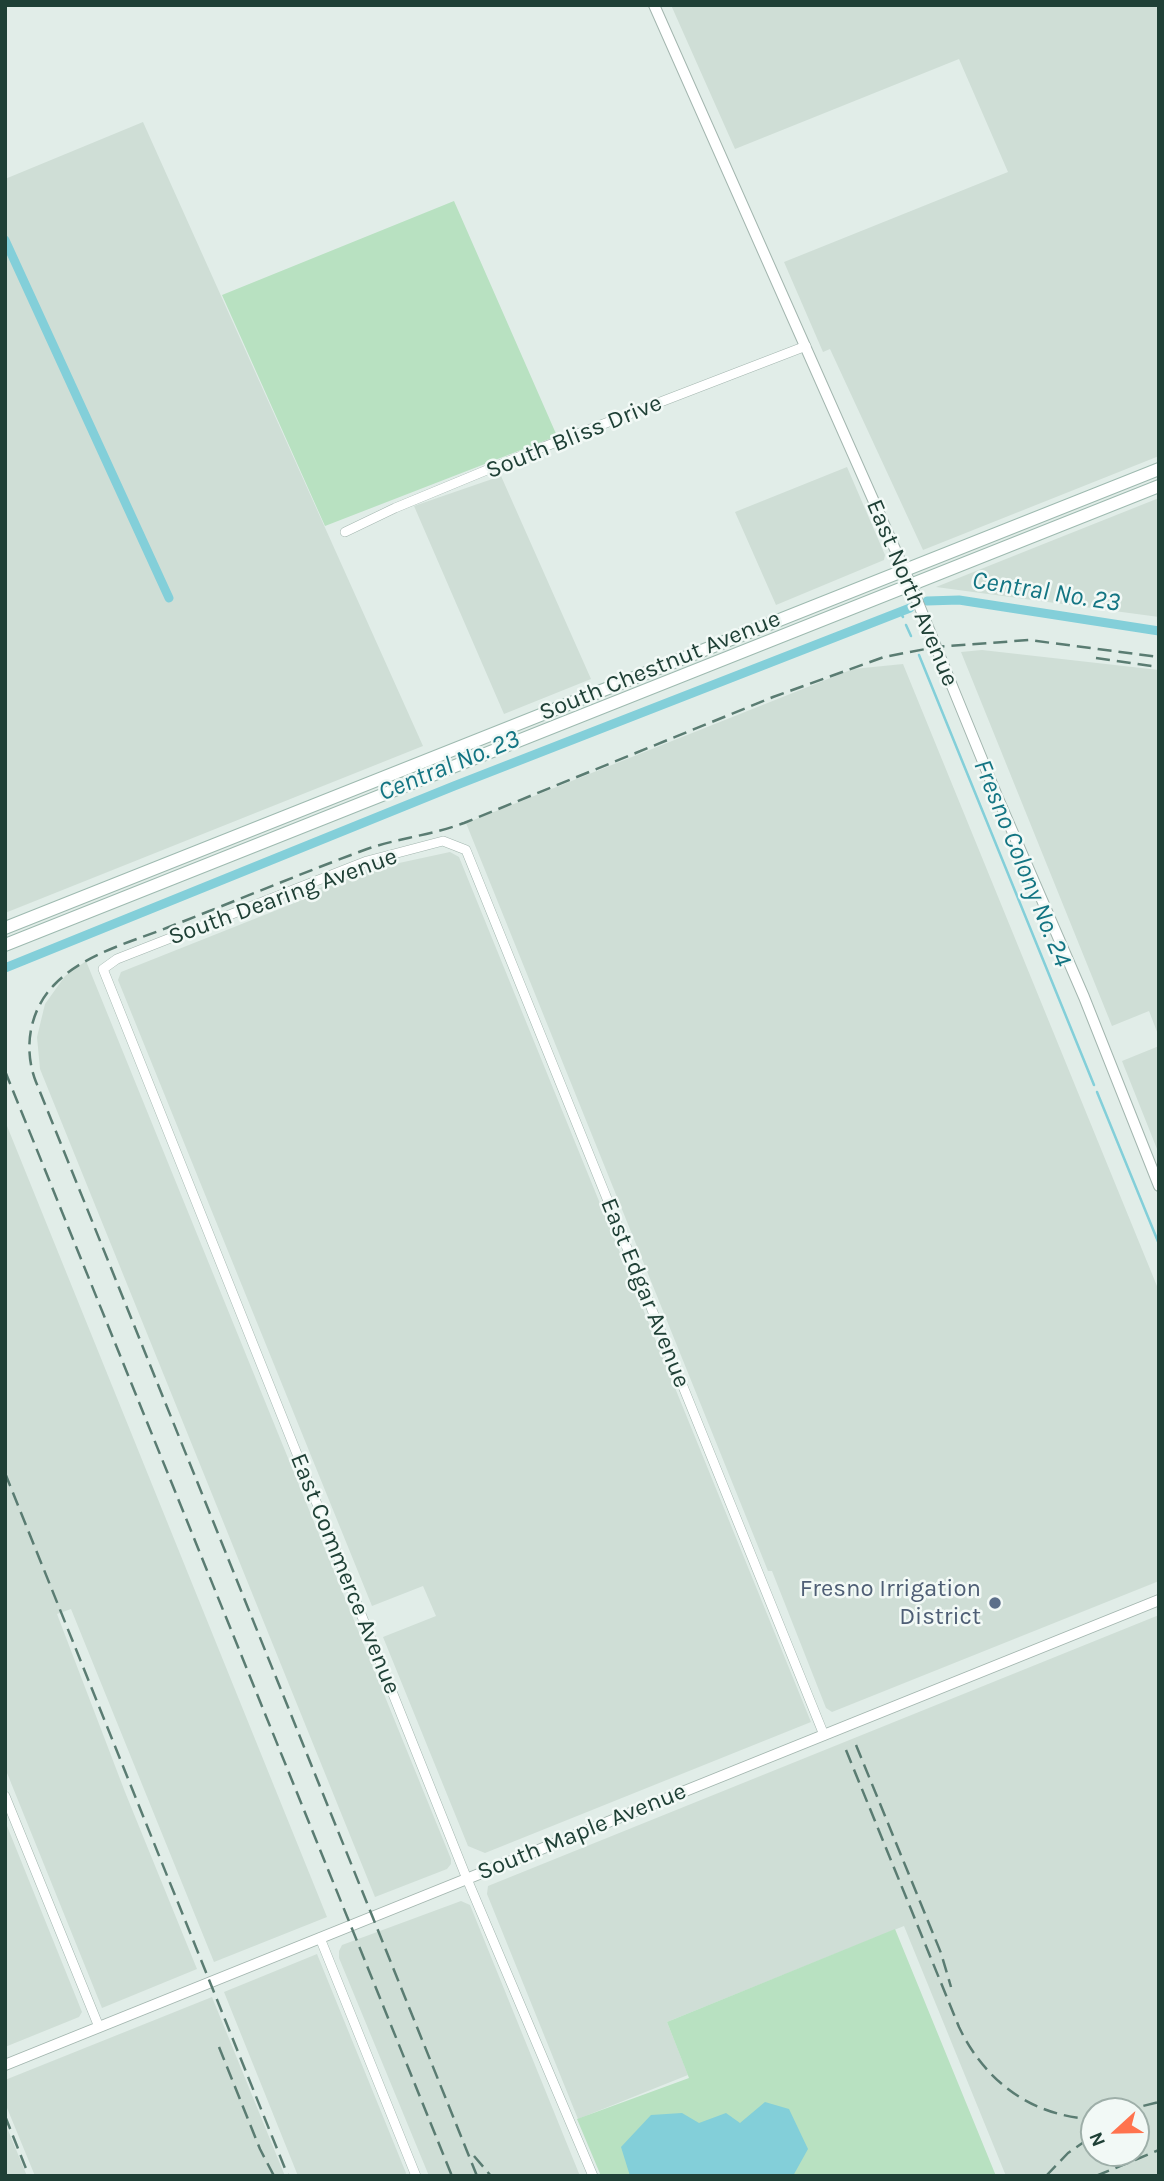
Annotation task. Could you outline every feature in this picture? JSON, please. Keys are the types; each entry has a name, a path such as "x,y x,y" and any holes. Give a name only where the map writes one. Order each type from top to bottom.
{"main road":[{"name":"South Chestnut Avenue","path":"5,928 1159,469"},
{"name":"South Chestnut Avenue","path":"5,944 1159,486"},
{"path":"429,758 435,773"}],"street":[{"name":"East North Avenue","path":"654,5 910,583 1001,807 1093,1018 1159,1186"},
{"name":"South Bliss Drive","path":"345,532 395,508 528,453 806,346"},
{"name":"South Dearing Avenue","path":"103,969 117,959 367,860 443,841 466,850"},
{"name":"East Edgar Avenue","path":"466,850 824,1735"},
{"name":"East Commerce Avenue","path":"103,969 467,1879 593,2176"},
{"name":"South Maple Avenue","path":"5,2064 1159,1600"},
{"path":"5,1796 99,2027"},
{"path":"320,1938 416,2176"}],"shaded area":[{"path":"671,5 1159,5 1159,456 923,550 830,349 823,352 784,262 1008,172 959,59 735,149"},
{"path":"143,122 423,746 5,913 5,179"},
{"path":"847,467 885,555 884,560 776,605 735,512"},
{"path":"501,476 591,679 504,714 414,506"},
{"path":"1159,498 1159,617 936,587 1046,543"},
{"path":"982,650 1159,670 1159,1037 1149,1011 1112,1026 961,652"},
{"path":"903,664 1159,1291 1159,1581 832,1712 826,1708 772,1571 768,1571 466,823 853,669"},
{"path":"450,852 459,857 811,1722 485,1853 468,1846 383,1637 436,1616 423,1586 372,1606 118,980 121,972 307,898 310,892 362,871"},
{"path":"86,961 451,1859 447,1869 375,1897 40,1069 37,1037 45,1004 65,976"},
{"path":"1159,1046 1159,1154 1122,1061"},
{"path":"5,1121 327,1917 214,1962 71,1609 57,1614 197,1969 102,2008 5,1768"},
{"path":"1159,1615 1159,2176 1006,2176 904,1926 667,2022 688,2075 578,2119 487,1894 488,1886"},
{"path":"5,1821 82,2012 79,2017 5,2047"},
{"path":"461,1901 470,1905 580,2176 429,2176 339,1958 339,1951 342,1945"},
{"path":"317,1954 405,2176 298,2176 224,1992"},
{"path":"212,1997 285,2176 35,2176 5,2103 5,2080"},
{"path":"5,2123 27,2176 5,2176"}],"green space":[{"path":"454,201 557,436 325,526 222,295"},
{"path":"895,1929 996,2176 601,2176 577,2119 689,2078 667,2022"}],"water":[{"path":"765,2102 789,2109 808,2149 793,2176 630,2176 621,2147 651,2115 682,2113 699,2123 726,2113 740,2123"}],"waterway":[{"path":"5,240 169,598"},
{"name":"Central No. 23","path":"927,601 959,600 1159,631"},
{"name":"Central No. 23","path":"5,968 454,786 910,608"},
{"name":"Fresno Colony No. 24","path":"900,612 903,617"},
{"name":"Fresno Colony No. 24","path":"906,625 911,636"},
{"name":"Fresno Colony No. 24","path":"919,655 1094,1085"},
{"name":"Fresno Colony No. 24","path":"1097,1092 1159,1244"}],"railway":[{"path":"477,2176 36,1082 29,1043 39,1006 46,994 67,973 111,949 367,849 464,823 773,697 884,657 936,647 1029,640 1159,657"},
{"path":"1096,658 1159,667"},
{"path":"5,1071 452,2176"},
{"path":"5,1473 288,2176"},
{"path":"856,1745 941,1953 951,1987"},
{"path":"846,1750 959,2027 970,2047 982,2064 1013,2093 1051,2112 1080,2118"},
{"path":"219,2047 260,2149 274,2176"},
{"path":"1150,2104 1159,2102"},
{"path":"5,2116 29,2176"},
{"path":"1046,2176 1080,2145"},
{"path":"1096,2176 1159,2150"},
{"path":"474,2156 491,2176"}],"place":[{"name":"Fresno Irrigation District","path":"995,1603"}]}
